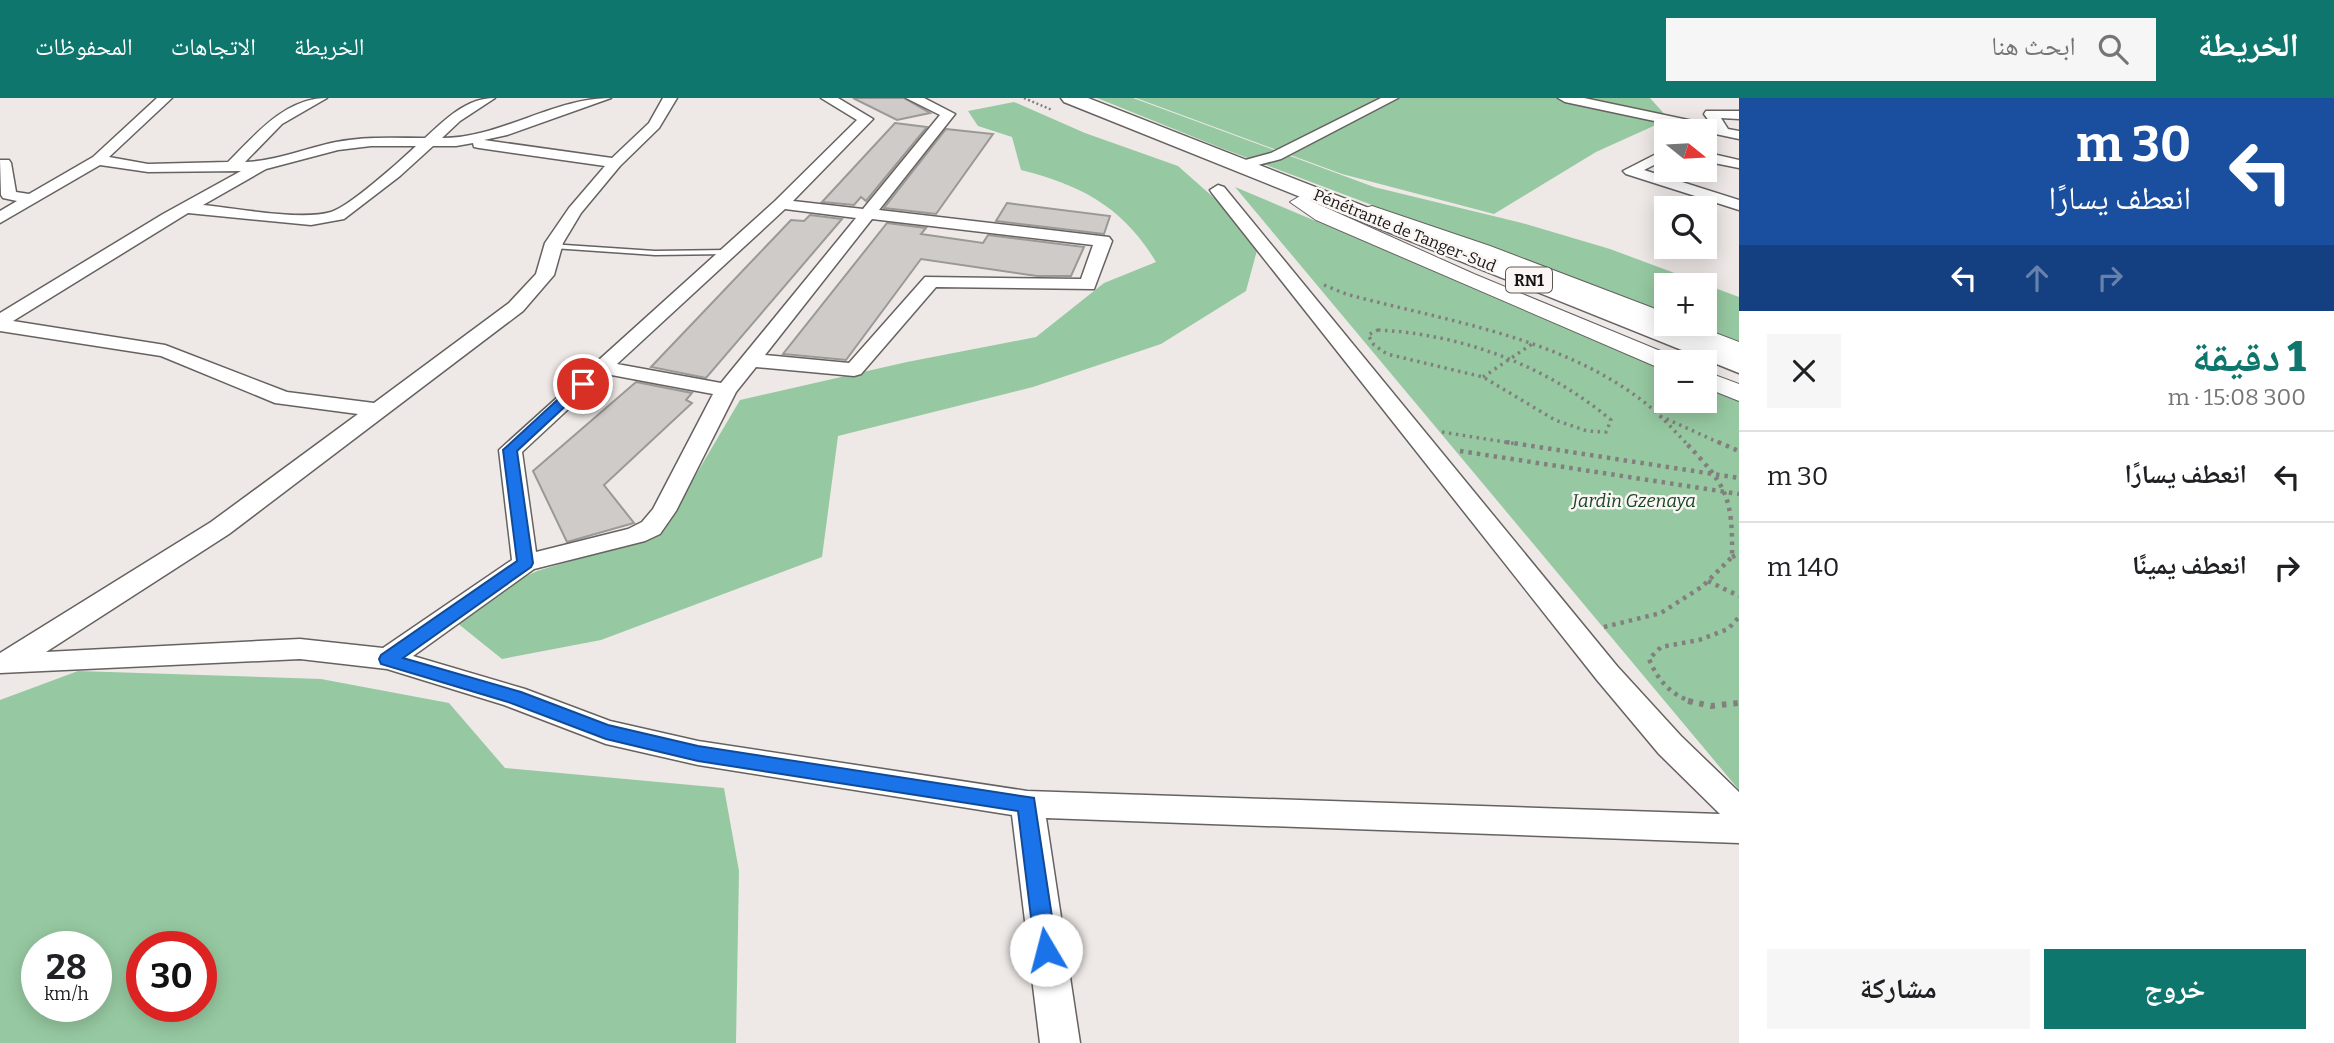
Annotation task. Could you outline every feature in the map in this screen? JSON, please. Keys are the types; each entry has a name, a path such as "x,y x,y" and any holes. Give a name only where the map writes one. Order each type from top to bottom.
{"highway":[{"name":"Pénétrante de Tanger-Sud","path":"1049,98 1739,364"},
{"name":"Pénétrante de Tanger-Sud","path":"1071,98 1243,165 1310,199 1670,350"},
{"path":"1717,370 1739,379"}],"street":[{"path":"0,218 98,160 165,98"},
{"path":"232,166 277,121 320,98"},
{"path":"185,208 311,220 331,218 343,213 395,173 463,112 488,98"},
{"path":"456,142 513,128 604,98"},
{"path":"2,665 220,528 516,307 545,275 553,246 575,211 615,163 654,125 670,98"},
{"path":"525,563 510,450 781,204 866,118 828,98"},
{"path":"388,659 525,563 636,536 651,527 664,511 726,390 870,215 948,114 913,98"},
{"path":"1243,165 1276,156 1391,98"},
{"path":"1564,98 1662,119"},
{"path":"1724,132 1710,115 1739,115"},
{"path":"1717,131 1739,135"},
{"path":"0,323 185,208 261,166 338,146 371,142 456,142 535,150 615,163"},
{"path":"1654,159 1631,171 1654,178"},
{"path":"1717,159 1739,164"},
{"path":"98,160 148,168 261,166"},
{"path":"4,163 9,195 28,199"},
{"path":"1666,182 1739,205"},
{"path":"1218,190 1607,673 1649,722 1718,794 1739,811"},
{"path":"1310,199 1483,250 1654,316"},
{"path":"1310,199 1323,216 1654,357"},
{"path":"751,360 854,370 931,281 1088,285 1103,241 781,204"},
{"path":"0,323 165,351 283,398 378,410"},
{"path":"1703,336 1739,350"},
{"path":"601,367 726,390"},
{"path":"1717,384 1739,393"},
{"path":"2,665 300,649 388,659 514,697 606,732 698,753 1027,804 1739,829"},
{"path":"1027,804 1060,1043"}],"lane":[{"path":"553,246 655,253 728,252"}],"path":[{"path":"1324,284 1359,298 1533,344 1578,363 1630,391 1715,474 1726,492 1732,519 1732,557"},
{"path":"1378,330 1424,334 1465,345 1507,361 1554,380 1595,404 1611,420 1606,432 1584,432 1559,424 1483,377 1387,354 1374,345 1368,335 1378,330"},
{"path":"1483,377 1533,344"},
{"path":"1655,414 1739,451"},
{"path":"1437,431 1739,478"},
{"path":"1451,450 1739,494"},
{"path":"1593,630 1661,612 1708,581 1732,557 1739,554"},
{"path":"1708,581 1739,596"},
{"path":"1739,617 1728,629 1699,640 1661,647 1649,659 1653,673 1671,693 1700,706 1739,703"}],"green space":[{"path":"1097,98 1133,98 1374,187 1522,223 1610,249 1674,273 1654,273 1654,311 1221,148"},
{"path":"1136,98 1650,98 1669,119 1654,119 1654,126 1596,152 1494,214 1342,174"},
{"path":"1014,102 1085,133 1178,166 1213,197 1262,232 1246,291 1161,344 1033,387 838,436 822,557 601,640 502,659 446,614 537,571 661,534 740,400 907,362 1036,337 1104,283 1156,262 1129,227 1099,201 1063,183 1021,170 1012,137 978,126 968,111"},
{"name":"Jardin Gzenaya","path":"1235,187 1654,364 1654,413 1717,413 1717,390 1739,400 1739,790"},
{"path":"1717,289 1739,297 1739,343 1717,335"},
{"path":"78,671 321,679 449,703 505,768 724,788 739,871 736,1043 0,1043 0,700"}],"building":[{"path":"853,98 904,98 930,113 897,120"},
{"path":"895,123 927,127 866,201 861,197 854,205 822,202"},
{"path":"946,129 993,134 936,214 884,208"},
{"path":"1007,203 1110,216 1104,234 996,221"},
{"path":"810,215 842,219 706,378 651,367 791,220 804,221"},
{"path":"887,223 926,228 921,234 983,243 988,235 1084,247 1071,276 1037,276 921,259 846,360 783,354"},
{"path":"636,382 692,393 686,400 692,403 604,485 634,523 567,542 533,471"}],"route":[{"path":"583,384 510,450 525,563 388,659 514,697 606,732 698,753 1027,804 1046,950"}]}
